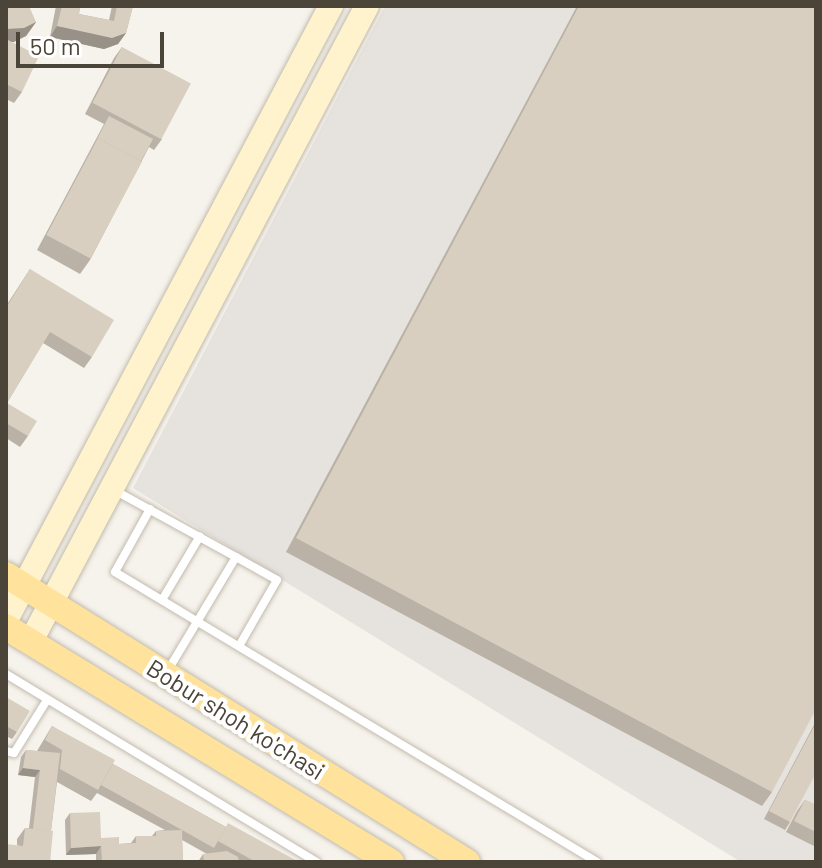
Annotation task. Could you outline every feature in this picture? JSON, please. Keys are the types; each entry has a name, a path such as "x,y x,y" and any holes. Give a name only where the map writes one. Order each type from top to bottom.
{"main road":[{"path":"6,620 15,580 331,6"},
{"path":"31,641 367,6"},
{"name":"Bobur shoh ko'chasi","path":"15,580 467,862"},
{"name":"Bobur shoh ko'chasi","path":"6,627 391,862"}],"lane":[{"path":"113,489 277,580 239,646"},
{"path":"150,509 115,572 597,862"},
{"path":"162,600 200,536"},
{"path":"165,675 236,557"},
{"path":"6,674 317,862"},
{"path":"6,751 14,753 47,700"}],"shaded area":[{"path":"385,6 816,6 816,862 741,862 133,488"}],"building":[{"path":"6,6 29,6 36,22 24,28 6,29"},
{"path":"62,6 80,6 79,14 114,21 117,6 133,6 126,33 112,38 57,26"},
{"path":"579,6 816,6 816,709 772,792 296,538"},
{"path":"6,39 39,56 22,92 6,84"},
{"path":"122,47 191,84 161,139 92,103"},
{"path":"109,116 153,139 141,161 98,138 94,145"},
{"path":"98,138 142,161 91,259 46,235"},
{"path":"30,269 114,320 92,357 50,332 7,403 37,421 28,436 6,423 6,308"},
{"path":"6,697 30,711 17,732 6,726"},
{"path":"816,723 816,773 790,822 769,811"},
{"path":"52,726 115,760 98,790 60,769 62,750 45,740"},
{"path":"26,750 60,753 51,831 33,829 40,770 23,768"},
{"path":"113,764 226,827 214,848 101,785"},
{"path":"805,800 816,805 816,832 794,821"},
{"path":"100,812 101,838 119,837 119,844 136,843 136,836 156,836 156,831 182,830 183,862 102,862 101,846 71,848 70,813"},
{"path":"228,823 299,862 256,862 218,841"},
{"path":"25,828 53,831 50,862 6,862 6,844 23,846"},
{"path":"227,851 238,857 239,862 204,862 203,854"}]}
